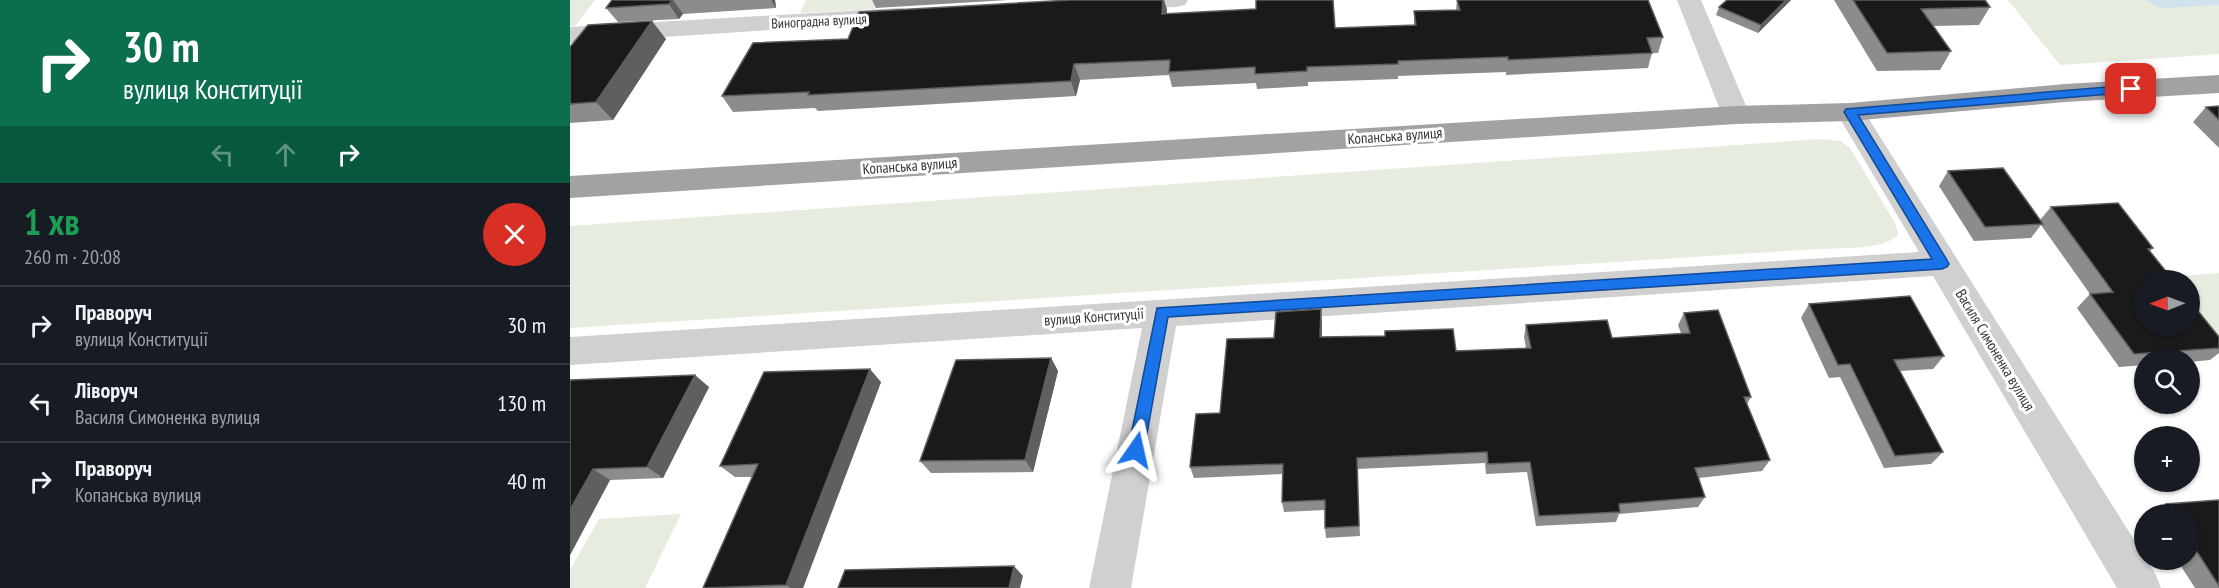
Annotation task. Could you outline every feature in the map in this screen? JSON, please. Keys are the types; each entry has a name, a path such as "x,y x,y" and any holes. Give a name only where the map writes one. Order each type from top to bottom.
{"highway":[{"name":"Копанська вулиця","path":"570,187 1736,115 1850,112 2065,93 2219,84"}],"street":[{"path":"1093,5 1176,0"},
{"path":"1689,0 1736,115"},
{"path":"579,42 611,8"},
{"name":"Виноградна вулиця","path":"579,42 926,15"},
{"name":"Василя Симоненка вулиця","path":"1850,112 2140,588"},
{"name":"вулиця Конституції","path":"570,351 1942,264"},
{"path":"1110,588 1162,312"}],"shaded area":[{"path":"570,0 595,0 575,26 570,26"},
{"path":"806,0 879,0 875,9 800,13"},
{"path":"2008,0 2219,0 2219,54 2060,65"},
{"path":"1822,139 1840,141 1850,148 1896,225 1898,235 1891,240 1872,246 1850,248 570,328 570,226"},
{"path":"2219,273 2219,342 2200,318 2200,274"},
{"path":"681,514 645,588 570,588 570,570 599,519"}],"water":[{"path":"2145,0 2219,0 2219,5 2161,8"}],"building":[{"path":"612,0 672,0 669,4 606,8"},
{"path":"1070,0 1163,0 1162,14 1256,9 1256,0 1333,0 1335,28 1416,25 1414,11 1460,10 1457,0 1648,0 1663,37 1647,38 1652,53 1508,60 1508,57 1398,61 1398,64 1307,67 1307,71 1255,74 1255,67 1169,72 1170,60 1074,64 1071,81 808,95 809,92 722,96 753,43 848,39 859,12"},
{"path":"1727,0 1786,0 1761,25 1719,7"},
{"path":"1853,0 1985,0 1990,7 1921,9 1951,51 1887,53"},
{"path":"652,21 596,102 570,104 570,47 588,25"},
{"path":"2219,106 2219,120 2206,107"},
{"path":"2003,168 2043,224 1985,227 1948,171"},
{"path":"2118,203 2153,248 2148,249 2165,270 2134,270 2134,336 2200,336 2200,313 2219,337 2219,348 2134,348 2134,354 2090,294 2113,292 2051,207"},
{"path":"1910,296 1944,356 1894,360 1943,452 1895,456 1850,364 1838,365 1809,304"},
{"path":"1321,309 1320,337 1385,336 1385,331 1453,329 1456,351 1531,348 1526,325 1607,320 1612,338 1690,333 1684,313 1718,310 1751,397 1744,397 1770,460 1695,468 1705,497 1619,504 1620,512 1539,516 1530,462 1488,464 1487,452 1357,458 1359,526 1325,528 1325,500 1282,502 1283,464 1190,467 1196,414 1220,413 1227,339 1274,338 1276,312"},
{"path":"1051,358 1025,460 920,461 956,360"},
{"path":"870,369 786,585 703,588 758,464 720,466 764,372"},
{"path":"695,375 647,467 593,469 570,510 570,380"},
{"path":"2219,500 2219,586 2200,557 2200,504 2166,504"},
{"path":"1014,566 1009,588 838,588 845,570"}],"route":[{"path":"1136,450 1162,312 1942,264 1850,112 2131,89"}]}
